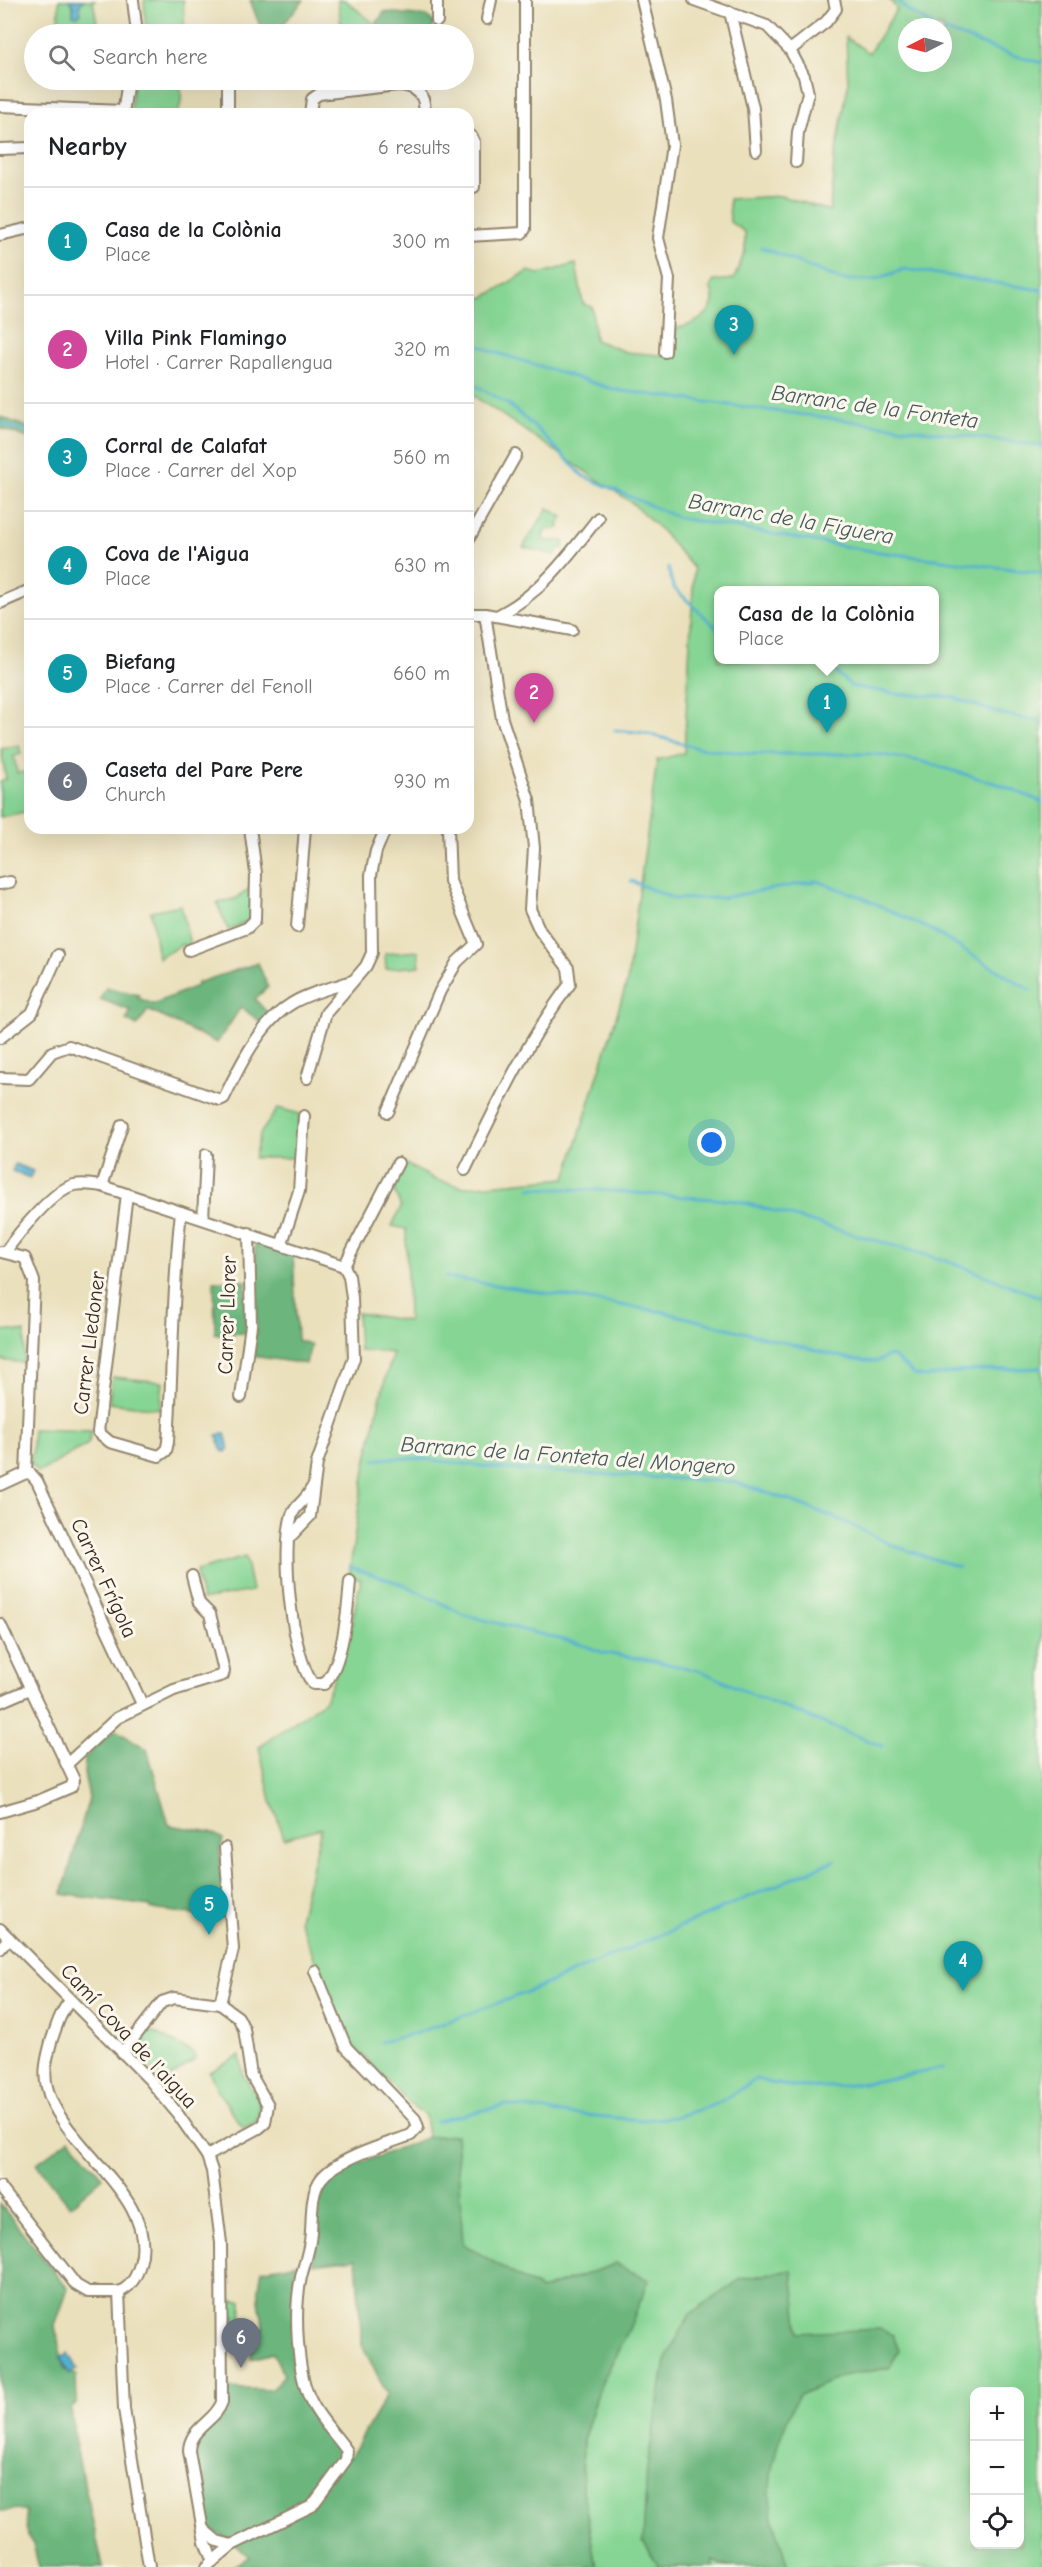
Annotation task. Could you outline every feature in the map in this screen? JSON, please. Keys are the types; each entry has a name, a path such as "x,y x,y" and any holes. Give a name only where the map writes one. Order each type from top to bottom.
{"street":[{"path":"134,0 136,24"},
{"path":"436,21 437,0"},
{"path":"487,19 491,0"},
{"path":"474,236 522,233 525,229 525,0"},
{"path":"642,0 666,100 672,145 658,238 669,279 665,352"},
{"path":"694,0 767,26 790,50 804,76 808,93 798,132 796,162"},
{"path":"790,50 829,19 836,9 834,0"},
{"path":"730,12 753,108 756,150"},
{"path":"124,108 126,90"},
{"path":"228,90 228,108"},
{"path":"310,108 310,103 315,96 331,90"},
{"path":"415,90 422,96 424,108"},
{"path":"0,106 35,108"},
{"path":"474,141 474,188"},
{"path":"0,149 24,148"},
{"path":"0,235 24,229"},
{"path":"474,529 516,455"},
{"path":"497,616 518,604 556,573 598,518"},
{"path":"0,603 24,593"},
{"path":"474,614 572,630"},
{"path":"465,1170 522,1055 570,984 571,978 566,964 540,931 530,909 534,848 529,800 502,719 484,614"},
{"path":"189,950 247,928 255,920 256,873 251,834"},
{"path":"297,927 305,834"},
{"path":"306,1078 326,1013 370,958 373,938 371,875 376,851 383,834"},
{"path":"388,1112 440,991 458,962 476,944 450,881 448,834"},
{"path":"0,1038 32,1013 58,955"},
{"path":"0,1078 26,1080 52,1052 69,1046 220,1100 224,1098 248,1050 284,1008 300,999 352,981"},
{"path":"282,1243 299,1191 304,1116"},
{"path":"102,1186 122,1125"},
{"path":"203,1219 206,1155"},
{"path":"344,1266 398,1163"},
{"path":"0,1485 26,1473 34,1281 25,1258 3,1252 60,1192 74,1185 102,1186 282,1243 344,1266 349,1276 352,1298 354,1358 319,1456 311,1489 310,1516 290,1537"},
{"name":"Carrer Lledoner","path":"127,1194 98,1432 110,1442 159,1456 166,1451 168,1442 175,1337 173,1278 181,1212"},
{"name":"Carrer Llorer","path":"241,1397 251,1325 249,1233"},
{"name":"Carrer Frígola","path":"26,1473 31,1474 36,1481 142,1704"},
{"path":"311,1489 293,1512 290,1537 291,1606 306,1671 313,1684 324,1684 333,1670 345,1628 350,1581"},
{"path":"68,1764 117,1718 142,1704 182,1687 220,1677 224,1673 210,1614 199,1603 192,1576"},
{"path":"0,1623 30,1689 74,1774 71,1787 0,1812"},
{"path":"0,1702 30,1689"},
{"path":"220,2004 233,1949 225,1848"},
{"name":"Camí Cova de l'aigua","path":"0,1929 160,2092 207,2156 212,2171 221,2243 222,2402 219,2409 193,2436 189,2445 210,2564"},
{"path":"0,1949 9,1938"},
{"path":"210,2564 232,2545 312,2506 341,2468 347,2451 314,2408 304,2379 298,2322 298,2299 310,2241 314,2198 321,2178 329,2171 352,2158 411,2135 418,2127 412,2116 346,2047 315,1971"},
{"path":"122,2053 166,2000 186,1999 220,2004 231,2010 242,2024 251,2075 264,2096 268,2109 262,2125 207,2156"},
{"path":"0,2187 76,2285 88,2292 119,2292 131,2283 139,2269 143,2247 140,2229 107,2171 57,2113 46,2086 46,2060 63,2010 70,2001"},
{"path":"119,2292 124,2409 149,2567"},
{"path":"202,2528 217,2541 232,2545"}],"green space":[{"path":"59,0 96,0 93,1 97,24 58,24"},
{"path":"144,0 183,0 184,24 145,24"},
{"path":"250,0 304,0 284,24 259,24"},
{"path":"338,0 345,0 375,24 341,24"},
{"path":"890,0 1042,0 1042,2567 596,2567 582,2485 583,2440 600,2386 629,2329 615,2264 541,2290 462,2244 456,2135 428,2137 425,2115 416,2110 346,2038 299,1920 321,1828 284,1838 271,1800 259,1747 325,1700 347,1646 361,1579 349,1576 361,1492 378,1408 393,1353 359,1350 357,1313 408,1321 406,1229 392,1226 401,1207 392,1185 404,1163 436,1180 464,1187 566,1178 627,982 657,760 684,753 694,569 660,529 632,503 474,396 474,299 485,297 528,271 539,274 576,264 583,304 592,307 595,340 626,352 671,356 676,328 691,324 705,315 713,303 710,287 714,281 734,279 745,251 745,232 730,222 729,199 781,196 830,211 834,162 848,85 846,37 869,53 897,9"},
{"path":"384,12 427,16 434,23 434,24 376,24"},
{"path":"133,90 181,90 180,108 131,108"},
{"path":"0,417 24,426 24,437 0,428"},
{"path":"548,508 563,517 558,525 559,528 546,530 543,535 544,541 564,541 563,549 559,548 555,555 523,547"},
{"path":"19,745 21,754 14,756 17,773 24,772 24,812 0,817 0,781 6,779 1,749"},
{"path":"253,886 253,916 246,922 228,930 217,903 237,898"},
{"path":"181,905 190,945 185,947 183,944 158,958 151,911"},
{"path":"418,951 420,966 386,969 385,954"},
{"path":"258,963 268,987 255,999 271,1017 264,1025 241,1007 217,1043 148,1010 137,1026 126,1020 131,1011 100,999 106,987 139,995 138,998 153,1004 197,986 197,983"},
{"path":"278,1108 300,1114 295,1158 254,1158 260,1134"},
{"path":"255,1242 293,1253 297,1340 311,1345 306,1364 253,1356 257,1320"},
{"path":"214,1281 246,1281 246,1333 215,1334"},
{"path":"0,1330 25,1332 24,1363 0,1360"},
{"path":"112,1377 163,1382 160,1409 109,1403"},
{"path":"33,1429 92,1431 88,1444 38,1473 31,1463"},
{"path":"245,1557 252,1591 202,1600 196,1571"},
{"path":"115,1730 147,1749 169,1825 211,1832 223,1839 220,1851 225,1918 151,1909 150,1906 62,1894 89,1798 84,1773 85,1757"},
{"path":"148,2029 190,2051 197,2058 164,2082 136,2053 136,2048"},
{"path":"240,2056 243,2075 260,2103 257,2121 243,2128 218,2091 209,2072"},
{"path":"456,2135 463,2244 541,2290 616,2264 649,2280 629,2329 600,2386 583,2440 582,2485 596,2567 232,2567 249,2557 231,2540 209,2530 195,2447 224,2408 226,2388 272,2390 284,2375 273,2353 251,2359 252,2340 257,2340 263,2325 259,2295 262,2270 299,2263 295,2267 293,2328 297,2373 302,2394 309,2413 320,2429 350,2458 387,2394 362,2345 356,2259 313,2264 321,2200 331,2179 340,2171 428,2137"},
{"path":"70,2139 103,2177 70,2206 36,2164"},
{"path":"0,2204 68,2289 55,2326 64,2369 76,2375 77,2402 71,2409 75,2443 103,2567 39,2567 33,2544 28,2537 25,2510 0,2511"},
{"path":"792,2270 799,2333 880,2329 893,2335 899,2351 889,2368 841,2376 798,2396 780,2438 770,2482 772,2513 788,2567 727,2567 713,2560 712,2567 659,2567 643,2542 647,2467 665,2361 690,2314 741,2279"},
{"path":"229,2300 242,2301 241,2326 229,2325"}],"water":[{"path":"69,0 84,0 79,6 81,13 78,16 73,15 73,6"},
{"path":"15,1164 33,1171 30,1178 12,1171"},
{"path":"225,1433 229,1448 226,1452 222,1451 217,1435"},
{"path":"68,2353 77,2369 69,2374 60,2357"}],"waterway":[{"path":"897,0 920,18"},
{"path":"952,33 1012,55 1042,63"},
{"path":"761,247 842,280 873,280 905,269 1042,290"},
{"name":"Barranc de la Fonteta","path":"474,343 491,351 616,390 1042,446"},
{"name":"Barranc de la Figuera","path":"474,384 508,404 536,428 583,476 679,518 872,551 1042,573"},
{"path":"0,423 24,431"},
{"path":"668,568 673,587 714,625"},
{"path":"822,664 828,665 851,686 897,694 952,697 998,713 1042,722"},
{"path":"615,730 645,733 698,748 751,754 875,754 920,761 1001,785 1042,802"},
{"path":"631,881 675,899 721,898 817,881 859,896 931,930 1030,990"},
{"path":"530,1188 597,1190 738,1201 951,1262 1042,1298"},
{"path":"446,1277 664,1312 854,1360 877,1362 887,1356 894,1357 915,1375 925,1377 964,1371 1042,1368"},
{"name":"Barranc de la Fonteta del Mongero","path":"375,1460 425,1459 506,1469 734,1482 843,1521 894,1546 959,1567"},
{"path":"350,1567 405,1585 465,1615 583,1645 604,1653 701,1671 763,1699 882,1746"},
{"path":"381,2042 417,2033 530,1991 835,1860"},
{"path":"436,2121 506,2105 560,2113 642,2120 675,2117 717,2104 756,2079 802,2087 826,2087 873,2082 943,2068"}],"place":[{"name":"Corral de Calafat","path":"734,355"},
{"name":"Villa Pink Flamingo","path":"534,723"},
{"name":"Casa de la Colònia","path":"827,733"},
{"name":"Biefang","path":"209,1935"},
{"name":"Cova de l'Aigua","path":"963,1991"},
{"name":"Caseta del Pare Pere","path":"241,2368"}]}
